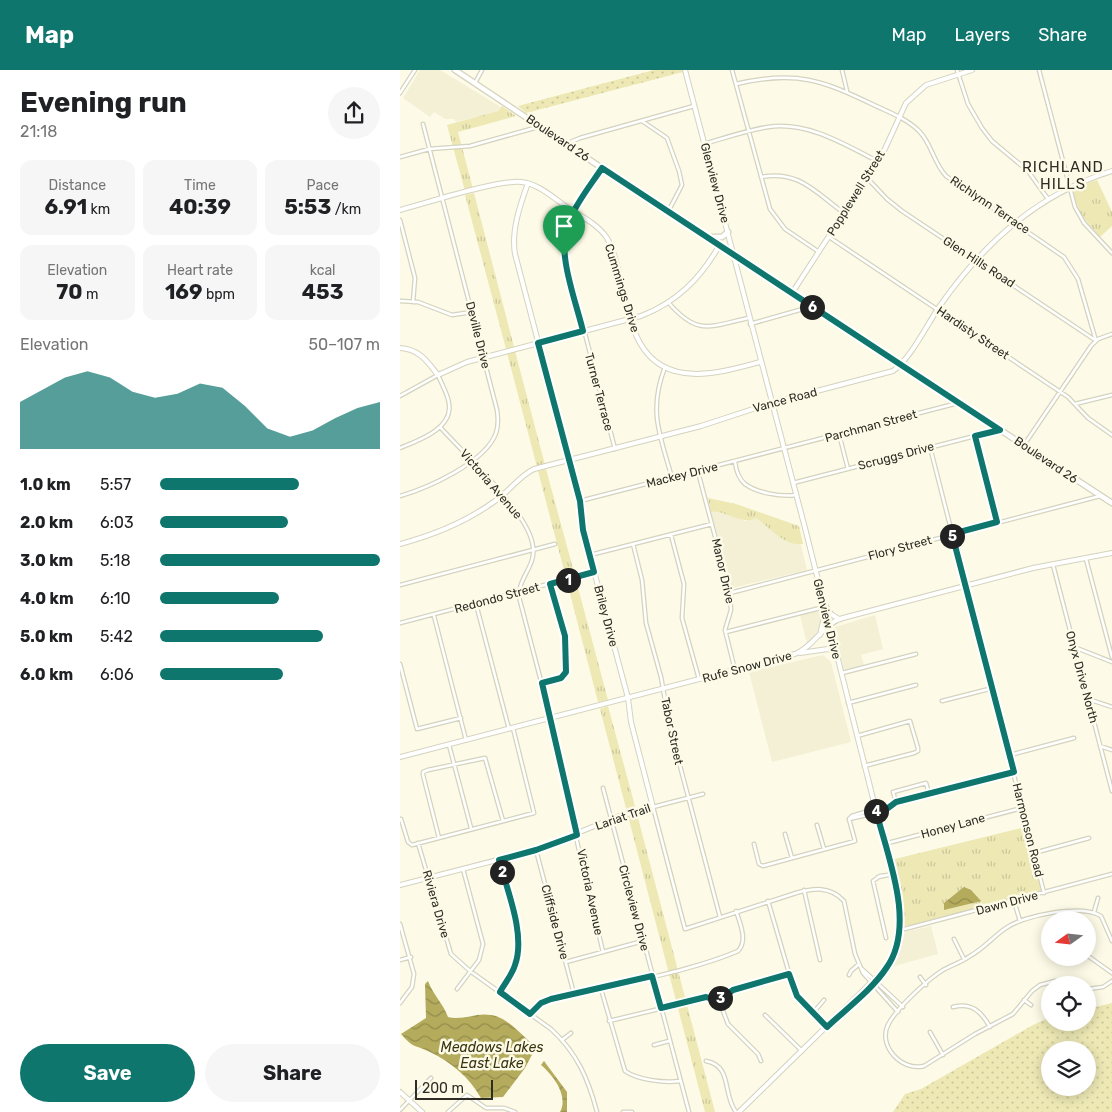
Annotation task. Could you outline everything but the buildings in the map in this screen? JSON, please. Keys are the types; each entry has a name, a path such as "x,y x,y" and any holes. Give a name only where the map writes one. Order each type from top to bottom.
{"main road":[{"name":"Boulevard 26","path":"455,70 719,246 1112,503"},
{"path":"708,237 720,238 728,232"},
{"path":"719,246 728,232"}],"street":[{"path":"400,93 415,70"},
{"path":"475,83 482,70"},
{"name":"Glenview Drive","path":"685,70 728,232 748,318 796,494 876,811 900,912 901,930 898,947 891,961 874,982 740,1112"},
{"path":"732,70 768,204 785,229 819,252"},
{"path":"842,70 847,91"},
{"name":"Popplewell Street","path":"792,294 867,178 906,103 916,92 937,80 958,72 972,70"},
{"path":"1039,70 1069,189 1080,218 1112,253"},
{"path":"958,72 968,104 982,128 992,141 1028,171 1048,199"},
{"name":"Richlynn Terrace","path":"736,84 784,77 816,80 847,91 899,117 917,129 925,138 937,164 946,176 1056,250 1070,265 1082,291 1096,341"},
{"path":"566,144 580,138 694,106"},
{"path":"641,120 667,138 675,155 682,185 668,212"},
{"name":"Deville Drive","path":"400,496 433,483 471,461 490,443 498,428 497,410 423,124"},
{"path":"400,157 429,149 470,146 540,126"},
{"path":"704,144 773,126 809,130 829,136 877,161"},
{"name":"Turner Terrace","path":"602,168 567,225 563,249 615,449"},
{"name":"Vance Road","path":"400,544 451,527 503,496 530,471 718,421 771,403 895,370 975,259 1015,222 1048,199 1112,172"},
{"path":"761,177 778,174 799,180 844,213"},
{"name":"Glen Hills Road","path":"867,178 881,194 902,211 1096,341"},
{"path":"400,210 505,183 528,183"},
{"name":"Cummings Drive","path":"528,183 574,211 599,229 610,244 630,319 635,334 646,353 680,373 704,375 760,362"},
{"name":"Briley Drive","path":"528,183 518,216 514,248 580,501 583,530 628,698 631,722 685,930 720,917"},
{"path":"400,220 415,278 413,302"},
{"name":"Hardisty Street","path":"828,237 1059,391 1088,418 1112,435"},
{"path":"400,396 459,365 630,319 653,311 684,292 699,277 719,246"},
{"path":"400,301 429,305 452,315 472,312"},
{"path":"668,302 682,318 699,326 708,327 748,318"},
{"path":"750,324 811,306"},
{"path":"1024,445 1059,391 1096,341 1112,334"},
{"path":"400,348 410,348 420,354 438,375 449,404 448,415 440,427 400,448"},
{"path":"666,366 655,404 672,478"},
{"path":"1075,404 1112,395"},
{"name":"Parchman Street","path":"783,449 959,403"},
{"name":"Victoria Avenue","path":"440,427 503,496 526,525 534,551"},
{"name":"Scruggs Drive","path":"792,483 1000,430"},
{"path":"839,434 848,469"},
{"path":"975,436 997,522"},
{"name":"Harmonson Road","path":"930,447 1044,893"},
{"name":"Mackey Drive","path":"580,501 783,449"},
{"path":"734,462 738,476 747,485 782,496 796,494"},
{"name":"Manor Drive","path":"698,472 730,593 732,610 726,632 734,670"},
{"name":"Flory Street","path":"730,593 1100,496"},
{"path":"590,555 712,524"},
{"path":"671,535 684,584 682,618 699,679"},
{"path":"400,585 555,544"},
{"name":"Tabor Street","path":"633,544 642,580 646,623 663,688 670,728 720,917"},
{"path":"519,593 519,586 531,562 534,551"},
{"name":"Rufe Snow Drive","path":"400,757 795,654 810,646 828,625 839,619 1052,564 1112,554"},
{"path":"1086,559 1112,657"},
{"name":"Onyx Drive North","path":"1052,564 1112,791"},
{"name":"Redondo Street","path":"400,623 594,572"},
{"path":"542,683 561,678 566,672 565,636 550,584"},
{"name":"Victoria Avenue","path":"519,593 551,718 555,748 603,952"},
{"path":"822,600 831,614 839,619"},
{"path":"401,819 409,845 534,812 476,604"},
{"path":"726,632 824,609 820,635"},
{"path":"434,615 466,740"},
{"path":"1074,647 1112,662"},
{"path":"795,654 828,648 835,652"},
{"path":"841,673 916,654"},
{"path":"400,664 417,729 460,718"},
{"path":"848,704 916,686"},
{"path":"942,701 993,688"},
{"path":"1087,699 1112,707"},
{"path":"857,736 910,721 918,751 864,766"},
{"path":"1010,755 1074,738"},
{"path":"449,745 471,828"},
{"path":"1100,746 1107,746 1112,750"},
{"path":"439,838 423,772 485,758 503,821"},
{"path":"754,844 760,866 855,841 849,819 888,808 896,802 1014,772"},
{"path":"896,802 893,792 926,783 930,793"},
{"name":"Circleview Drive","path":"603,788 689,1112"},
{"name":"Lariat Trail","path":"400,885 536,850 611,820 703,794"},
{"name":"Honey Lane","path":"884,844 1022,808"},
{"path":"817,825 824,849"},
{"path":"785,834 792,858"},
{"path":"1034,853 1089,838"},
{"name":"Riviera Drive","path":"418,843 449,950 470,971 530,1014 562,1040 582,1066 597,1112"},
{"name":"Cliffside Drive","path":"536,850 574,994"},
{"path":"499,860 518,930 519,948 516,964 500,992"},
{"path":"457,989 479,960 483,940 463,869"},
{"path":"886,938 873,881 878,877 890,874"},
{"name":"Dawn Drive","path":"901,930 1112,874"},
{"path":"720,917 804,890 828,890 844,901 861,968 898,1012"},
{"path":"804,890 820,960"},
{"path":"1094,911 1098,898"},
{"path":"768,901 797,996 827,1027"},
{"path":"1014,901 1020,921"},
{"path":"530,1014 545,1001 652,976 739,950 743,942 736,911"},
{"path":"1065,911 1082,911"},
{"path":"1096,913 1105,922 1112,940"},
{"path":"1041,916 1020,921 1006,928 964,959 942,971 902,1007 889,1023 885,1033 888,1047 896,1058 917,1067 943,1055 1013,1014 1034,989 1041,985"},
{"path":"400,924 411,957 414,980 408,994 400,1003"},
{"path":"954,939 964,959"},
{"path":"566,962 643,941"},
{"path":"400,960 411,957"},
{"path":"849,976 850,971 859,964"},
{"path":"1096,964 1112,974"},
{"path":"718,1001 733,990 789,974"},
{"path":"920,977 926,985"},
{"path":"1096,987 1112,981"},
{"path":"874,982 902,1007"},
{"path":"601,989 625,1071 637,1076 668,1082 680,1081"},
{"path":"609,1021 706,997 718,1001 728,1024 758,1054 761,1061"},
{"path":"813,1013 824,1000"},
{"path":"1024,1000 1032,1005"},
{"path":"953,1007 965,1004 972,1007 982,1015 990,1027"},
{"path":"765,1015 802,1051"},
{"path":"930,1032 943,1055"},
{"path":"562,1040 572,1033"},
{"path":"654,1045 669,1041"},
{"path":"706,1061 715,1063 722,1070 728,1100 736,1112"},
{"path":"400,1110 431,1078"},
{"path":"400,1092 422,1112"},
{"path":"448,1112 467,1095 486,1108 504,1108 515,1112"},
{"path":"622,1112 632,1112"}],"shaded area":[{"path":"420,70 440,70 501,107 498,111 456,122 454,119 445,119 434,112 430,117 403,98"},
{"path":"711,512 723,512 745,521 756,518 795,544 801,545 807,570 732,588"},
{"path":"821,610 819,630 807,644 800,615"},
{"path":"875,615 883,649 861,655 864,665 844,670 834,632 835,627"},
{"path":"823,655 831,662 851,742 772,762 749,672"},
{"path":"931,926 938,954 891,967 898,957 905,932"}],"green space":[{"path":"654,70 682,70 683,72 526,113 518,106"},
{"path":"502,106 516,116 458,132 473,189 465,191 447,125 498,111"},
{"path":"1097,180 1112,212 1112,226 1100,237 1081,215 1071,189"},
{"path":"474,193 514,347 506,349 465,195"},
{"path":"515,351 545,465 537,467 507,353"},
{"path":"546,469 575,576 566,578 538,471"},
{"path":"708,498 736,504 799,526 803,544 796,544 778,536 756,518 745,520 723,513 711,512"},
{"path":"576,580 608,700 598,702 567,582"},
{"path":"608,706 636,810 627,812 600,709"},
{"path":"637,814 715,1112 705,1112 628,816"},
{"path":"1025,827 1042,892 927,924 903,926 903,909 891,860"},
{"path":"1112,1003 1112,1112 893,1112 905,1094 921,1089 1041,1021 1041,1031 1096,1031 1096,1007"}],"water":[{"path":"964,887 971,890 981,901 944,910 944,903"},
{"name":"Meadows Lakes East Lake","path":"428,981 448,1017 459,1018 485,1014 503,1019 536,1047 525,1068 503,1097 481,1098 471,1083 452,1065 412,1044 401,1034 426,1018 425,984"},
{"path":"544,1061 567,1092 567,1112 560,1112 563,1099 555,1080 541,1065"}],"district":[{"name":"RICHLAND HILLS","path":"1063,176"}],"route":[{"path":"602,168 1000,430 975,436 997,522 952,534 1014,772 896,802 888,808 876,811 900,912 901,930 898,947 891,961 872,984 827,1027 797,996 789,974 733,990 718,1001 706,997 661,1008 652,976 583,993 559,996 541,1003 530,1014 500,992 516,964 519,948 518,930 499,860 551,846 577,835 555,748 553,727 542,683 561,678 566,672 565,636 550,584 594,572 583,530 582,509 538,343 583,331 564,256 563,240 568,222 602,168"}]}
